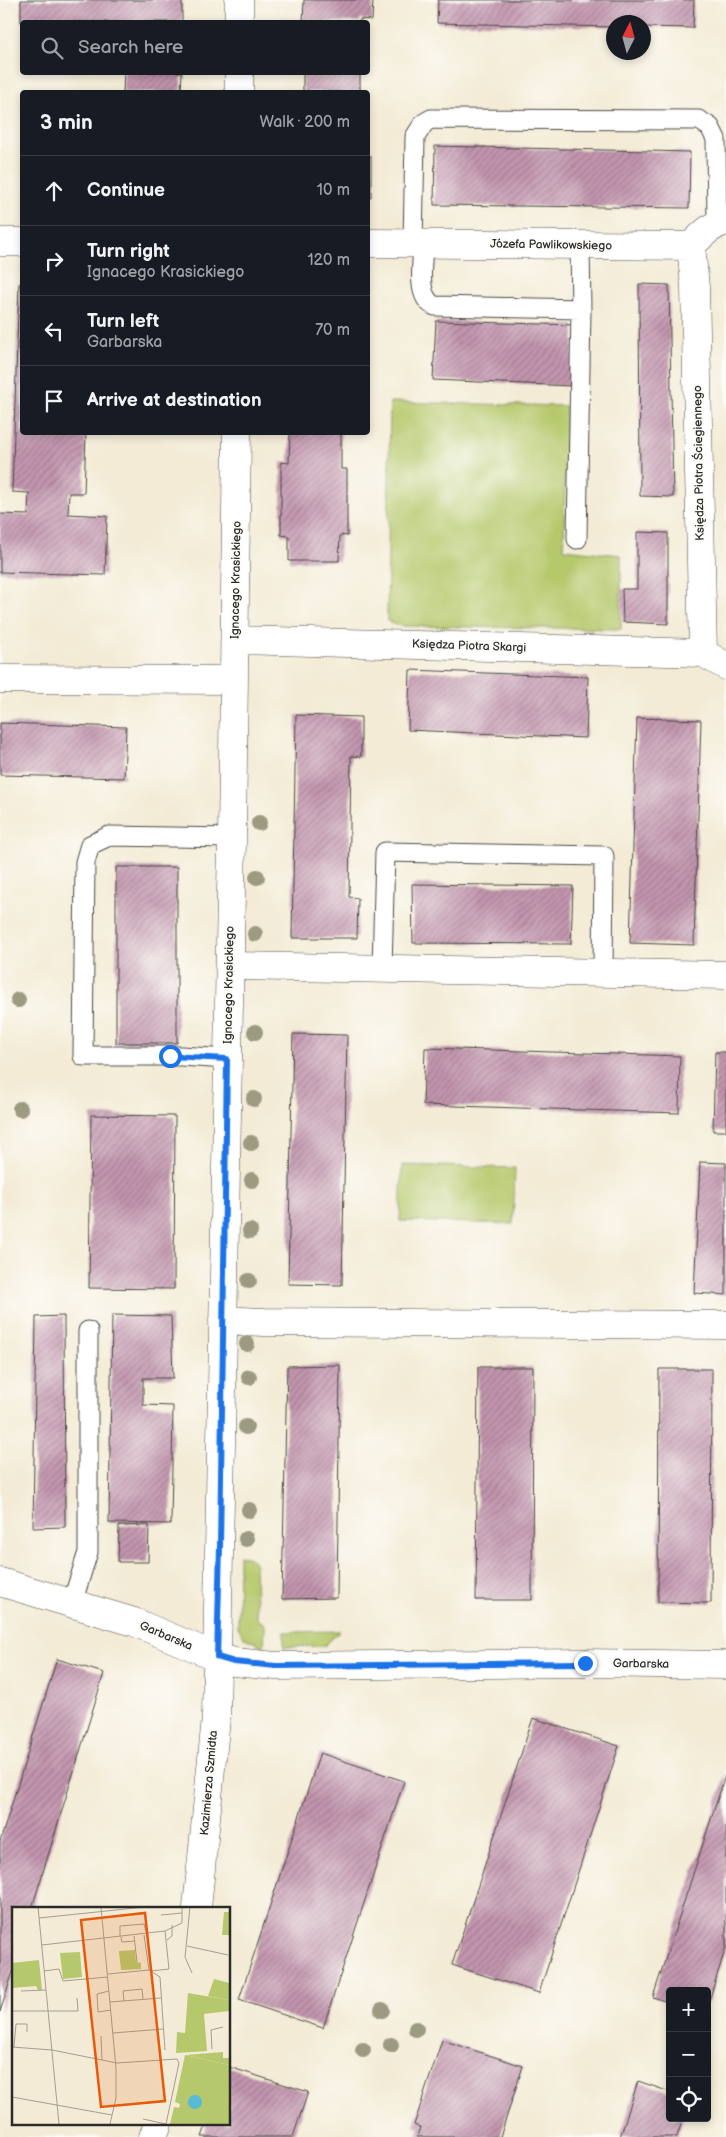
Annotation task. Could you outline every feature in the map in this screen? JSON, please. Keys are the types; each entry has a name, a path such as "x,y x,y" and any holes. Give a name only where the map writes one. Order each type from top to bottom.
{"street":[{"path":"239,20 240,0"},
{"path":"239,75 239,90"},
{"path":"691,246 706,230 722,222"},
{"path":"0,242 20,242"},
{"name":"Józefa Pawlikowskiego","path":"370,243 691,246"},
{"name":"Księdza Piotra Ściegiennego","path":"691,246 719,662"},
{"name":"Ignacego Krasickiego","path":"217,1657 236,640 238,435"},
{"name":"Księdza Piotra Skargi","path":"236,640 719,662"},
{"path":"0,679 234,680"},
{"path":"229,966 726,975"},
{"path":"223,1320 329,1323 726,1325"},
{"name":"Garbarska","path":"0,1582 134,1622 217,1657 234,1662 276,1666 585,1663 726,1665"},
{"name":"Kazimierza Szmidta","path":"197,1907 216,1718 217,1657"},
{"path":"153,2137 158,2124"}],"lane":[{"path":"582,310 435,306 425,298 418,244 416,137 424,123 431,120 699,120 710,127 716,139 722,222"},
{"path":"577,539 582,310 580,245"},
{"path":"227,1059 181,1056 84,1056 85,862 90,845 109,836 232,838"},
{"path":"382,969 385,852 604,856 603,974"},
{"path":"72,1604 88,1552 88,1331"}],"green space":[{"path":"390,402 566,406 564,549 621,555 621,629 401,626 387,621"},
{"path":"402,1165 515,1168 513,1224 400,1221"},
{"path":"239,1555 250,1558 255,1564 256,1611 257,1618 265,1625 264,1647 245,1638 238,1627"},
{"path":"340,1631 324,1646 284,1647 284,1632"}],"building":[{"path":"21,0 182,0 182,20 21,20"},
{"path":"304,0 373,0 372,20 303,20"},
{"path":"438,0 694,0 693,28 651,27 651,15 606,15 606,27 437,23"},
{"path":"124,75 182,75 181,90 123,90"},
{"path":"303,75 360,75 360,90 303,90"},
{"path":"435,146 690,152 689,208 434,205"},
{"path":"370,156 371,156 370,197"},
{"path":"20,284 20,435 86,435 84,493 69,493 68,514 107,516 105,575 0,572 0,514 28,515 29,493 12,492"},
{"path":"639,284 669,285 673,497 640,496"},
{"path":"436,321 574,325 572,386 433,380"},
{"path":"290,435 341,435 341,469 347,469 347,536 340,535 339,561 289,561 289,536 281,535 281,462 289,463"},
{"path":"637,532 668,533 668,624 623,622 622,589 637,589"},
{"path":"410,670 588,677 586,738 408,730"},
{"path":"296,715 361,717 361,757 351,756 349,897 358,898 357,938 292,938"},
{"path":"637,718 701,720 694,945 630,943"},
{"path":"0,723 126,727 124,778 0,775"},
{"path":"116,867 177,867 177,1043 116,1043"},
{"path":"412,884 573,886 571,944 413,943"},
{"path":"293,1034 347,1035 342,1285 288,1284"},
{"path":"425,1048 680,1056 679,1113 423,1105"},
{"path":"715,1052 726,1052 726,1131 713,1131"},
{"path":"91,1115 175,1116 174,1289 89,1288"},
{"path":"700,1162 726,1163 726,1295 694,1293"},
{"path":"112,1315 171,1316 173,1378 143,1378 143,1405 173,1406 171,1524 109,1523"},
{"path":"64,1316 65,1527 33,1528 36,1317"},
{"path":"340,1365 337,1598 282,1599 287,1366"},
{"path":"478,1367 533,1367 532,1600 476,1600"},
{"path":"659,1369 712,1369 711,1603 658,1602"},
{"path":"149,1525 148,1562 118,1562 119,1526"},
{"path":"57,1659 104,1673 32,1907 12,1907 12,1975 0,2012 0,1842"},
{"path":"533,1718 619,1746 539,1993 452,1965"},
{"path":"320,1753 404,1781 323,2028 239,2000"},
{"path":"726,1773 726,1947 711,1994 711,1987 666,1987 666,2002 653,1997"},
{"path":"442,2040 523,2066 500,2137 417,2137 420,2127 414,2125"},
{"path":"230,2067 308,2092 293,2137 202,2137 207,2124 230,2124"},
{"path":"638,2081 666,2091 666,2122 682,2122 677,2137 620,2137"}],"route":[{"path":"170,1056 227,1059 217,1657 234,1662 276,1666 585,1663"}]}
